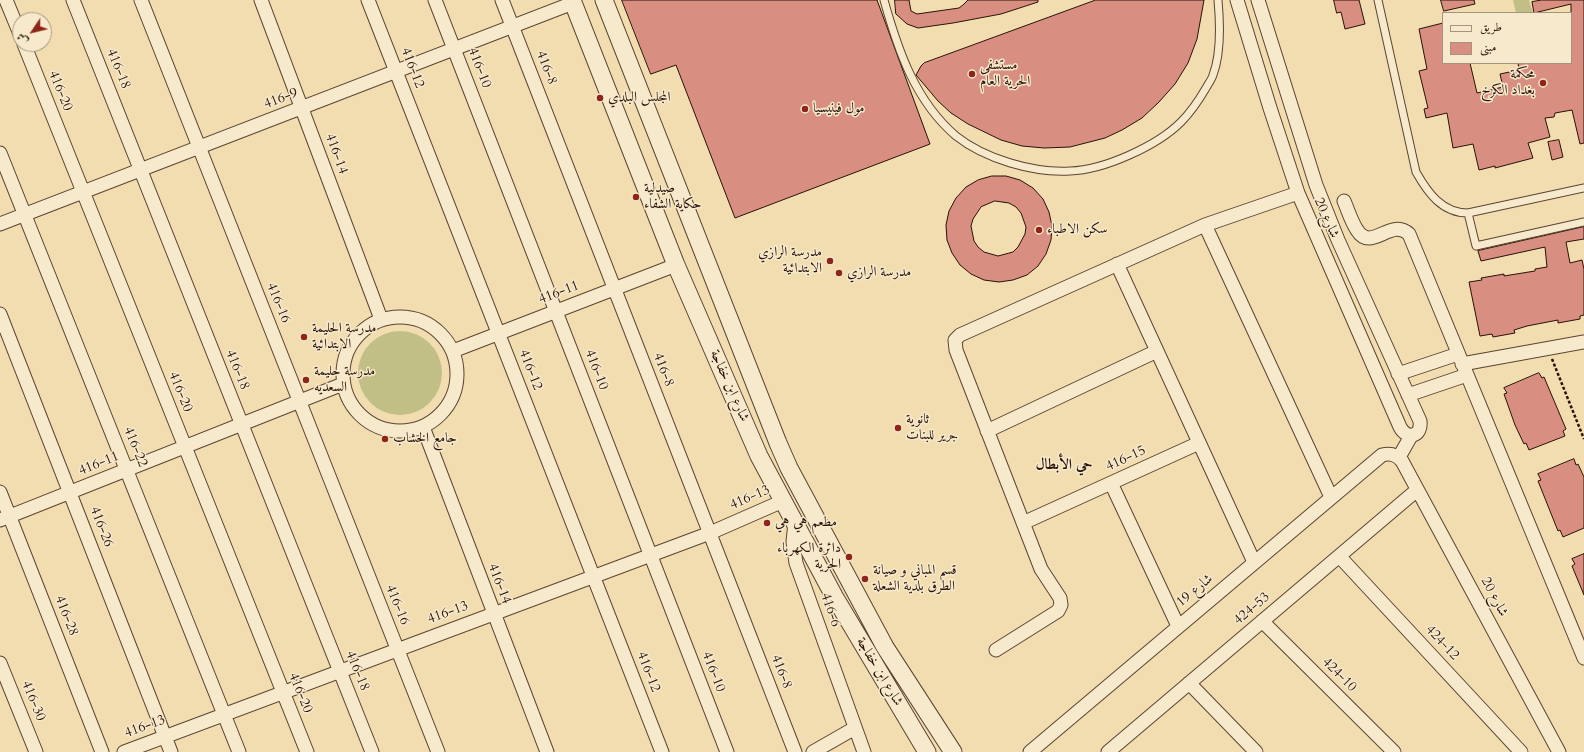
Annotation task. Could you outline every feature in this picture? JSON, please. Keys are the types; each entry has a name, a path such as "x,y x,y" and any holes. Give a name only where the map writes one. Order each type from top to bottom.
{"street":[{"path":"6,0 12,15"},
{"name":"416-18","path":"73,0 372,752"},
{"name":"416-16","path":"141,0 438,752"},
{"name":"416-14","path":"261,0 381,319"},
{"name":"416-12","path":"368,0 662,752"},
{"name":"416-10","path":"435,0 727,752"},
{"name":"416-8","path":"502,0 795,752"},
{"name":"شارع ابن خفاجة","path":"604,0 778,444 812,512 885,647 953,752"},
{"name":"شارع 20","path":"1237,0 1298,193 1400,427 1406,435 1411,436"},
{"name":"شارع 20","path":"1258,0 1316,185 1338,240 1421,426 1419,431 1411,436 1399,457 1559,752"},
{"name":"416-9","path":"0,224 512,27 572,2"},
{"name":"شارع ابن خفاجة","path":"572,2 676,265 759,456 862,644 927,752"},
{"name":"416-20","path":"27,52 307,752"},
{"name":"416-22","path":"0,154 239,752"},
{"path":"996,650 1058,611 1061,605 1060,598 1041,570 956,350 955,340 960,335 1205,224 1298,193"},
{"path":"1344,201 1357,230 1365,237 1374,238 1400,228 1409,234 1584,658"},
{"path":"1205,224 1331,497"},
{"path":"1117,264 1254,562"},
{"name":"416-11","path":"453,351 676,265"},
{"name":"416-26","path":"0,314 171,752"},
{"path":"398,316 415,318 430,325 444,336 453,351 457,369 456,387 449,404 438,418 423,427 406,432 389,431 372,425 358,414 348,400 343,384 342,368 346,352 354,338 366,327 381,319 398,316"},
{"path":"1398,374 1584,342"},
{"path":"987,431 1157,351"},
{"path":"1408,395 1462,364"},
{"name":"416-11","path":"5,518 343,384"},
{"name":"416-14","path":"423,427 547,752"},
{"name":"416-15","path":"1023,524 1199,443"},
{"name":"شارع 19","path":"1030,752 1382,455 1391,454 1399,457"},
{"path":"1111,483 1178,626"},
{"name":"424-53","path":"1116,750 1189,683 1417,490"},
{"name":"416-28","path":"0,492 5,518 102,752"},
{"name":"416-13","path":"124,752 710,533 783,501"},
{"path":"795,522 812,512"},
{"name":"416-6","path":"795,522 793,542 796,563 854,728 864,752"},
{"name":"424-12","path":"1339,556 1521,752"},
{"name":"424-10","path":"1262,621 1394,752"},
{"name":"416-30","path":"0,663 36,752"},
{"path":"1189,683 1256,752"},
{"path":"813,752 854,728"}],"lane":[{"path":"884,0 895,41 915,86 934,113 957,136 978,150 1001,160 1045,170 1071,172 1102,165 1133,154 1157,140 1180,123 1198,102 1213,75 1218,51 1220,24 1218,0"},
{"path":"1378,0 1416,172 1426,190 1438,202 1448,210 1468,214 1584,188"},
{"path":"1468,214 1476,246 1584,222"}],"path":[{"path":"1548,349 1584,439"}],"shaded area":[{"path":"1513,0 1529,0 1533,12 1516,12"},
{"path":"400,331 408,332 423,338 435,350 441,365 441,381 435,396 423,408 408,414 400,415 392,414 377,408 365,396 359,381 358,373 359,365 365,350 377,338 392,332"}],"building":[{"name":"مول فينيسيا","path":"622,0 877,0 930,144 735,218 676,65 651,74"},
{"name":"مستشفى الحرية العام","path":"895,0 909,0 911,11 917,14 959,8 968,0 1038,0 1038,2 1001,14 918,28 907,24 896,14"},
{"name":"مستشفى الحرية العام","path":"1096,0 1204,0 1197,39 1188,63 1175,84 1142,118 1105,138 1070,147 1044,148 1022,146 1001,140 968,124 951,113 938,101 916,75 924,63"},
{"path":"1334,0 1359,0 1365,24 1345,29 1341,12 1337,13"},
{"path":"1441,0 1474,0 1475,4 1444,11"},
{"path":"1542,0 1584,0 1584,143 1580,144 1572,110 1555,113 1554,117 1545,118 1550,137 1528,143 1533,158 1495,168 1495,166 1479,170 1473,144 1453,148 1447,113 1426,118 1424,109 1428,108 1419,71 1427,69 1419,29 1442,23 1442,64 1470,64 1477,93 1503,87 1500,74 1519,70 1518,64 1572,64 1571,4 1534,12 1532,2"},
{"path":"1559,140 1563,157 1552,160 1548,142"},
{"name":"سكن الاطباء","path":"992,176 1006,176 1020,180 1033,188 1043,199 1049,212 1052,226 1051,240 1046,254 1038,266 1027,275 1013,280 999,282 984,280 971,274 960,265 952,253 947,240 946,225 949,211 956,198 966,187 978,180","holes":["995,201 1009,203 1016,207 1021,213 1026,227 1025,234 1018,247 1013,252 998,256 984,252 974,241 971,226 973,219 981,207"]},
{"path":"1584,227 1584,239 1566,242 1570,263 1582,260 1584,269 1584,315 1580,316 1580,319 1558,323 1558,320 1527,326 1514,330 1515,333 1493,337 1492,334 1480,336 1469,282 1482,280 1481,278 1504,274 1504,276 1535,271 1535,269 1547,267 1545,247 1481,261 1478,251"},
{"path":"1539,373 1542,378 1544,377 1566,429 1563,431 1565,436 1529,450 1526,443 1524,444 1515,425 1504,394 1507,393 1504,388"},
{"path":"1574,459 1584,477 1584,528 1563,537 1560,530 1558,531 1538,481 1541,480 1538,474"},
{"path":"1584,554 1584,595 1572,566 1575,564 1572,559"}],"place":[{"name":"مستشفى الحرية العام","path":"972,74"},
{"name":"محكمة بغداد الكرخ","path":"1543,83"},
{"name":"المجلس البلدي","path":"600,98"},
{"name":"مول فينيسيا","path":"805,109"},
{"name":"صيدلية حكاية الشفاء","path":"636,197"},
{"name":"سكن الاطباء","path":"1039,230"},
{"name":"مدرسة الرازي الابتدائية","path":"830,261"},
{"name":"مدرسة الرازي","path":"839,273"},
{"name":"مدرسة الحليمة الابتدائية","path":"304,337"},
{"name":"مدرسة حليمة السعديه","path":"306,380"},
{"name":"ثانوية جرير للبنات","path":"898,428"},
{"name":"جامع الخشاب","path":"385,439"},
{"name":"مطعم هي هي","path":"767,523"},
{"name":"دائرة الكهرباء الحرية","path":"849,557"},
{"name":"قسم المباني و صيانة الطرق بلدية الشعلة","path":"865,579"}],"district":[{"name":"حي الأبطال","path":"1064,466"}]}
